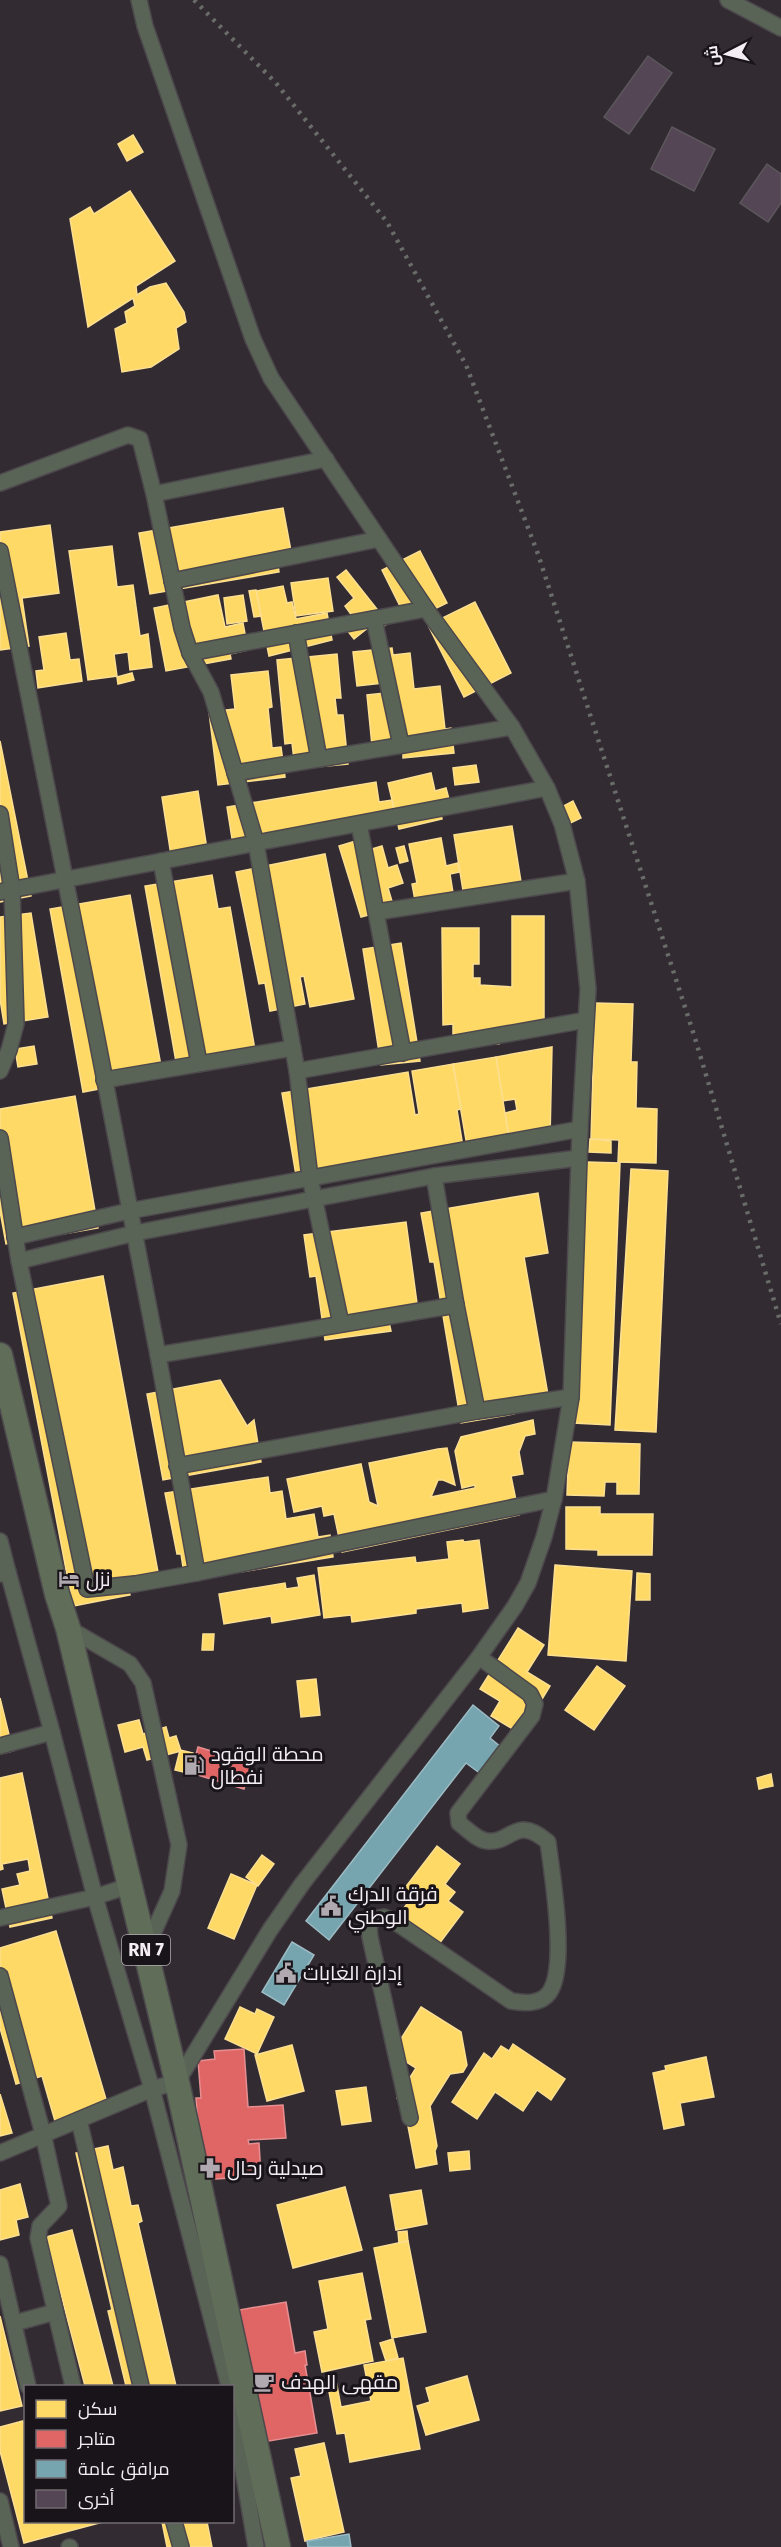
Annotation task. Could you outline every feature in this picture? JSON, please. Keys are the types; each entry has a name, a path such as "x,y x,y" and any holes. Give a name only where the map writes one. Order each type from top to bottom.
{"main road":[{"name":"RN 7","path":"0,1356 146,1949 278,2547"}],"street":[{"path":"0,2153 152,2090 177,2082 270,1930 302,1884 479,1657 515,1606 528,1583 554,1499 572,1397 580,1129 588,989 577,881 562,824 547,788 512,727 426,609 271,378 253,339 145,26 139,0"},
{"path":"728,0 781,28"},
{"path":"0,483 128,435 140,439 143,444 190,653 211,692 256,843 297,1071 310,1178 341,1324"},
{"path":"154,494 326,459"},
{"path":"172,581 379,539"},
{"path":"0,551 67,878 197,1573"},
{"path":"190,653 426,609"},
{"path":"374,619 401,745"},
{"path":"296,633 319,759"},
{"path":"235,772 512,727"},
{"path":"6,891 547,788"},
{"path":"0,814 16,1024 0,1071"},
{"path":"359,824 403,1053"},
{"path":"161,861 199,1063"},
{"path":"377,912 577,881"},
{"path":"297,1071 586,1020"},
{"path":"104,1080 293,1048"},
{"path":"15,1237 129,1211 580,1129"},
{"path":"0,1138 19,1261 87,1589"},
{"path":"19,1261 135,1233 434,1176 579,1158"},
{"path":"434,1176 477,1411"},
{"path":"158,1355 456,1305"},
{"path":"177,1466 477,1411 572,1397"},
{"path":"57,1594 197,1573 554,1499"},
{"path":"0,1541 4,1573 52,1732 95,1897 152,2090 229,2385"},
{"path":"68,1628 130,1664 143,1683 178,1845 172,1892 146,1949"},
{"path":"410,2118 370,1937 369,1926 374,1919 384,1917 394,1921 511,2001 532,2003 546,1997 553,1986 558,1961 555,1899 548,1842 530,1830 519,1830 492,1841 485,1841 459,1823 458,1813 532,1716 535,1704 530,1694 479,1657"},
{"path":"0,1746 52,1732"},
{"path":"0,1918 95,1897 131,1885"},
{"path":"0,1976 43,2134 59,2206 40,2226 38,2238 73,2385"},
{"path":"79,2120 141,2385"},
{"path":"0,2264 28,2385"},
{"path":"15,2323 55,2312"},
{"path":"234,2417 256,2547"},
{"path":"0,2501 11,2547"},
{"path":"174,2523 181,2547"}],"building: سكن":[{"path":"133,135 143,152 127,161 118,144"},
{"path":"130,191 175,261 136,286 137,295 150,287 166,283 184,312 186,322 176,328 179,349 151,367 122,372 115,329 127,323 125,312 135,306 133,298 88,327 70,219 90,207 94,214"},
{"path":"283,508 293,562 278,565 279,572 150,594 139,533"},
{"path":"50,525 59,593 22,598 29,646 0,650 0,532"},
{"path":"112,546 117,587 133,585 140,636 148,634 152,667 130,670 128,652 114,654 117,676 88,680 69,551"},
{"path":"420,551 447,603 407,620 382,570"},
{"path":"346,570 388,623 379,630 374,623 354,639 343,625 353,617 345,606 354,598 337,577"},
{"path":"328,578 333,611 296,616 291,583"},
{"path":"283,586 287,603 292,602 296,619 327,613 332,640 269,656 256,591"},
{"path":"256,590 261,616 254,617 249,591"},
{"path":"218,595 225,627 243,623 248,650 230,654 231,659 166,671 154,608"},
{"path":"243,595 247,621 227,624 224,598"},
{"path":"475,602 511,673 464,697 428,625"},
{"path":"66,633 70,660 79,659 82,681 38,688 36,671 44,670 39,637"},
{"path":"392,648 393,655 410,653 414,689 440,686 445,729 451,728 454,753 403,758 403,753 373,756 367,695 385,693 384,683 357,686 353,652"},
{"path":"337,654 341,698 335,698 337,715 343,715 348,764 295,769 292,743 285,744 277,660"},
{"path":"268,671 272,707 268,708 272,748 281,747 285,777 218,785 209,712 235,709 231,675"},
{"path":"132,673 134,680 118,684 117,677"},
{"path":"0,741 31,896 0,902"},
{"path":"476,765 479,782 455,785 453,768"},
{"path":"431,773 435,791 446,788 450,803 439,805 442,819 399,829 388,783"},
{"path":"376,782 379,802 392,800 396,824 234,851 227,807"},
{"path":"198,791 208,856 172,862 162,797"},
{"path":"573,801 581,818 562,827 554,811"},
{"path":"512,826 523,894 465,903 454,835"},
{"path":"441,838 446,866 458,863 460,872 450,874 454,899 416,906 412,884 417,883 409,844"},
{"path":"359,840 362,852 382,846 388,868 397,865 403,883 388,888 394,908 361,917 339,846"},
{"path":"404,846 408,861 400,863 396,848"},
{"path":"325,854 354,999 310,1007 304,976 300,977 305,1004 270,1011 265,983 259,984 236,872"},
{"path":"212,875 218,909 230,907 255,1050 178,1073 145,886"},
{"path":"130,895 163,1077 83,1092 50,909"},
{"path":"31,913 48,1017 4,1024 0,999 0,917"},
{"path":"512,916 544,916 544,1035 499,1035 499,1044 461,1044 453,1039 453,1024 443,1025 442,928 479,928 479,964 473,964 473,978 480,978 480,985 512,987"},
{"path":"401,943 420,1061 381,1065 363,949"},
{"path":"595,1003 633,1004 631,1062 637,1062 636,1108 657,1109 656,1163 618,1162 619,1140 591,1139"},
{"path":"34,1046 37,1064 18,1067 15,1049"},
{"path":"552,1047 550,1138 510,1145 505,1113 517,1110 515,1099 503,1101 496,1057"},
{"path":"496,1057 510,1145 468,1152 453,1064"},
{"path":"453,1064 461,1109 457,1110 464,1153 397,1164 398,1170 298,1187 282,1093 408,1072 415,1115 419,1114 412,1071"},
{"path":"75,1096 98,1228 6,1244 0,1211 0,1109"},
{"path":"590,1139 611,1141 611,1153 589,1152"},
{"path":"587,1162 620,1163 610,1425 573,1423"},
{"path":"631,1169 668,1171 656,1432 615,1430"},
{"path":"538,1193 548,1253 524,1257 548,1395 512,1402 514,1414 461,1423 434,1262 430,1262 421,1213"},
{"path":"406,1222 419,1318 389,1322 391,1331 325,1340 316,1276 310,1277 304,1235"},
{"path":"103,1276 160,1583 129,1589 130,1595 73,1606 13,1293"},
{"path":"220,1380 247,1426 254,1420 261,1462 163,1480 147,1394"},
{"path":"533,1420 535,1434 525,1436 519,1452 523,1474 511,1476 519,1515 342,1552 334,1514 324,1516 322,1506 294,1512 287,1479 361,1464 369,1502 378,1506 369,1463 438,1449 447,1448 455,1485 438,1480 431,1497 475,1488 475,1485 462,1488 455,1451 461,1437"},
{"path":"569,1442 640,1444 639,1494 617,1494 617,1482 605,1482 604,1496 567,1495"},
{"path":"268,1477 270,1493 282,1491 286,1519 314,1514 318,1537 330,1535 333,1557 185,1581 181,1554 177,1554 165,1493"},
{"path":"566,1507 600,1507 600,1514 653,1514 652,1555 598,1555 598,1550 566,1549"},
{"path":"463,1540 464,1542 479,1540 488,1608 463,1612 462,1603 416,1609 416,1613 352,1622 351,1615 324,1618 318,1568 415,1557 416,1563 449,1559 447,1542"},
{"path":"555,1565 632,1571 626,1661 548,1655"},
{"path":"637,1573 650,1574 650,1600 636,1600"},
{"path":"314,1575 320,1615 272,1623 271,1616 224,1624 219,1594 285,1583 286,1589 299,1587 297,1578"},
{"path":"518,1628 544,1645 527,1672 550,1686 521,1734 491,1716 500,1701 480,1689"},
{"path":"203,1634 214,1634 213,1650 202,1650"},
{"path":"597,1666 625,1686 594,1730 565,1710"},
{"path":"316,1679 320,1715 301,1717 297,1681"},
{"path":"0,1698 13,1751 0,1754"},
{"path":"139,1720 143,1734 166,1727 169,1738 176,1736 181,1751 147,1760 143,1747 125,1752 118,1725"},
{"path":"180,1750 193,1753 188,1773 175,1770"},
{"path":"22,1773 52,1918 10,1927 2,1889 20,1885 17,1874 30,1871 28,1859 2,1864 3,1869 0,1870 0,1778"},
{"path":"771,1774 773,1786 759,1789 757,1778"},
{"path":"437,1846 460,1864 445,1884 455,1892 448,1901 463,1912 436,1948 401,1922 408,1913 403,1909 413,1896 404,1889"},
{"path":"262,1855 274,1864 258,1886 246,1877"},
{"path":"231,1874 257,1885 234,1939 208,1928"},
{"path":"56,1931 108,2106 55,2121 42,2076 16,2084 0,2028 0,1948"},
{"path":"240,2007 255,2014 257,2009 274,2017 257,2054 225,2039"},
{"path":"421,2007 461,2032 467,2065 463,2072 450,2074 430,2106 437,2146 435,2151 437,2164 416,2168 406,2116 411,2107 397,2098 416,2068 392,2053"},
{"path":"513,2044 565,2079 551,2100 537,2090 523,2111 495,2092 477,2119 452,2102 484,2053 492,2059 501,2046 509,2051"},
{"path":"292,2045 304,2091 267,2101 255,2055"},
{"path":"706,2057 714,2097 680,2103 684,2125 664,2129 653,2073 666,2070 665,2066"},
{"path":"366,2087 371,2121 342,2125 336,2091"},
{"path":"0,2094 12,2133 0,2136"},
{"path":"108,2146 113,2170 123,2167 131,2206 138,2205 142,2221 138,2223 176,2385 126,2385 108,2311 112,2310 76,2153"},
{"path":"469,2151 470,2169 450,2171 448,2153"},
{"path":"20,2184 28,2217 16,2220 19,2235 0,2240 0,2190"},
{"path":"345,2187 362,2250 293,2268 277,2205"},
{"path":"421,2190 427,2224 396,2230 390,2195"},
{"path":"72,2230 113,2385 85,2385 46,2237"},
{"path":"407,2231 408,2242 399,2243 398,2232"},
{"path":"408,2241 426,2332 392,2338 374,2248"},
{"path":"362,2273 371,2319 365,2320 373,2361 322,2372 314,2332 328,2329 319,2281"},
{"path":"0,2316 22,2406 0,2411"},
{"path":"393,2339 398,2358 386,2361 380,2343"},
{"path":"403,2358 420,2449 350,2462 345,2433 337,2434 326,2376 335,2375 341,2407 371,2401 364,2365"},
{"path":"467,2376 479,2420 426,2435 417,2406 430,2402 426,2388"},
{"path":"23,2421 24,2424 24,2523 99,2523 24,2543 0,2451 0,2427"},
{"path":"324,2443 344,2532 305,2541 291,2478 301,2476 295,2449"},
{"path":"162,2523 207,2523 212,2547 167,2547"}],"building: متاجر":[{"path":"198,1747 252,1763 244,1789 191,1773"},
{"path":"244,2049 248,2107 283,2105 286,2138 248,2140 249,2144 259,2143 261,2176 202,2180 196,2098 201,2098 198,2061 215,2059 214,2051"},
{"path":"286,2302 295,2353 305,2351 307,2365 305,2365 317,2433 263,2442 239,2310"}],"building: مرافق عامة":[{"path":"473,1705 499,1726 490,1738 506,1751 485,1777 466,1763 329,1940 306,1921"},
{"path":"292,1942 314,1955 284,2005 262,1992"},
{"path":"349,2534 351,2547 308,2547 307,2541"}],"building: أخرى":[{"path":"648,56 672,73 629,134 604,117"},
{"path":"672,127 715,149 694,191 651,169"},
{"path":"767,164 781,174 781,203 768,222 740,203"}],"railway":[{"path":"194,0 276,83 387,222 466,365 538,554 694,1035 781,1324"}],"place":[{"name":"نزل","path":"69,1579"},
{"name":"محطة الوقود نفطال","path":"194,1765"},
{"name":"فرقة الدرك الوطني","path":"331,1906"},
{"name":"إدارة الغابات","path":"286,1973"},
{"name":"صيدلية رحال","path":"210,2168"},
{"name":"مقهى الهدف","path":"264,2382"}]}
